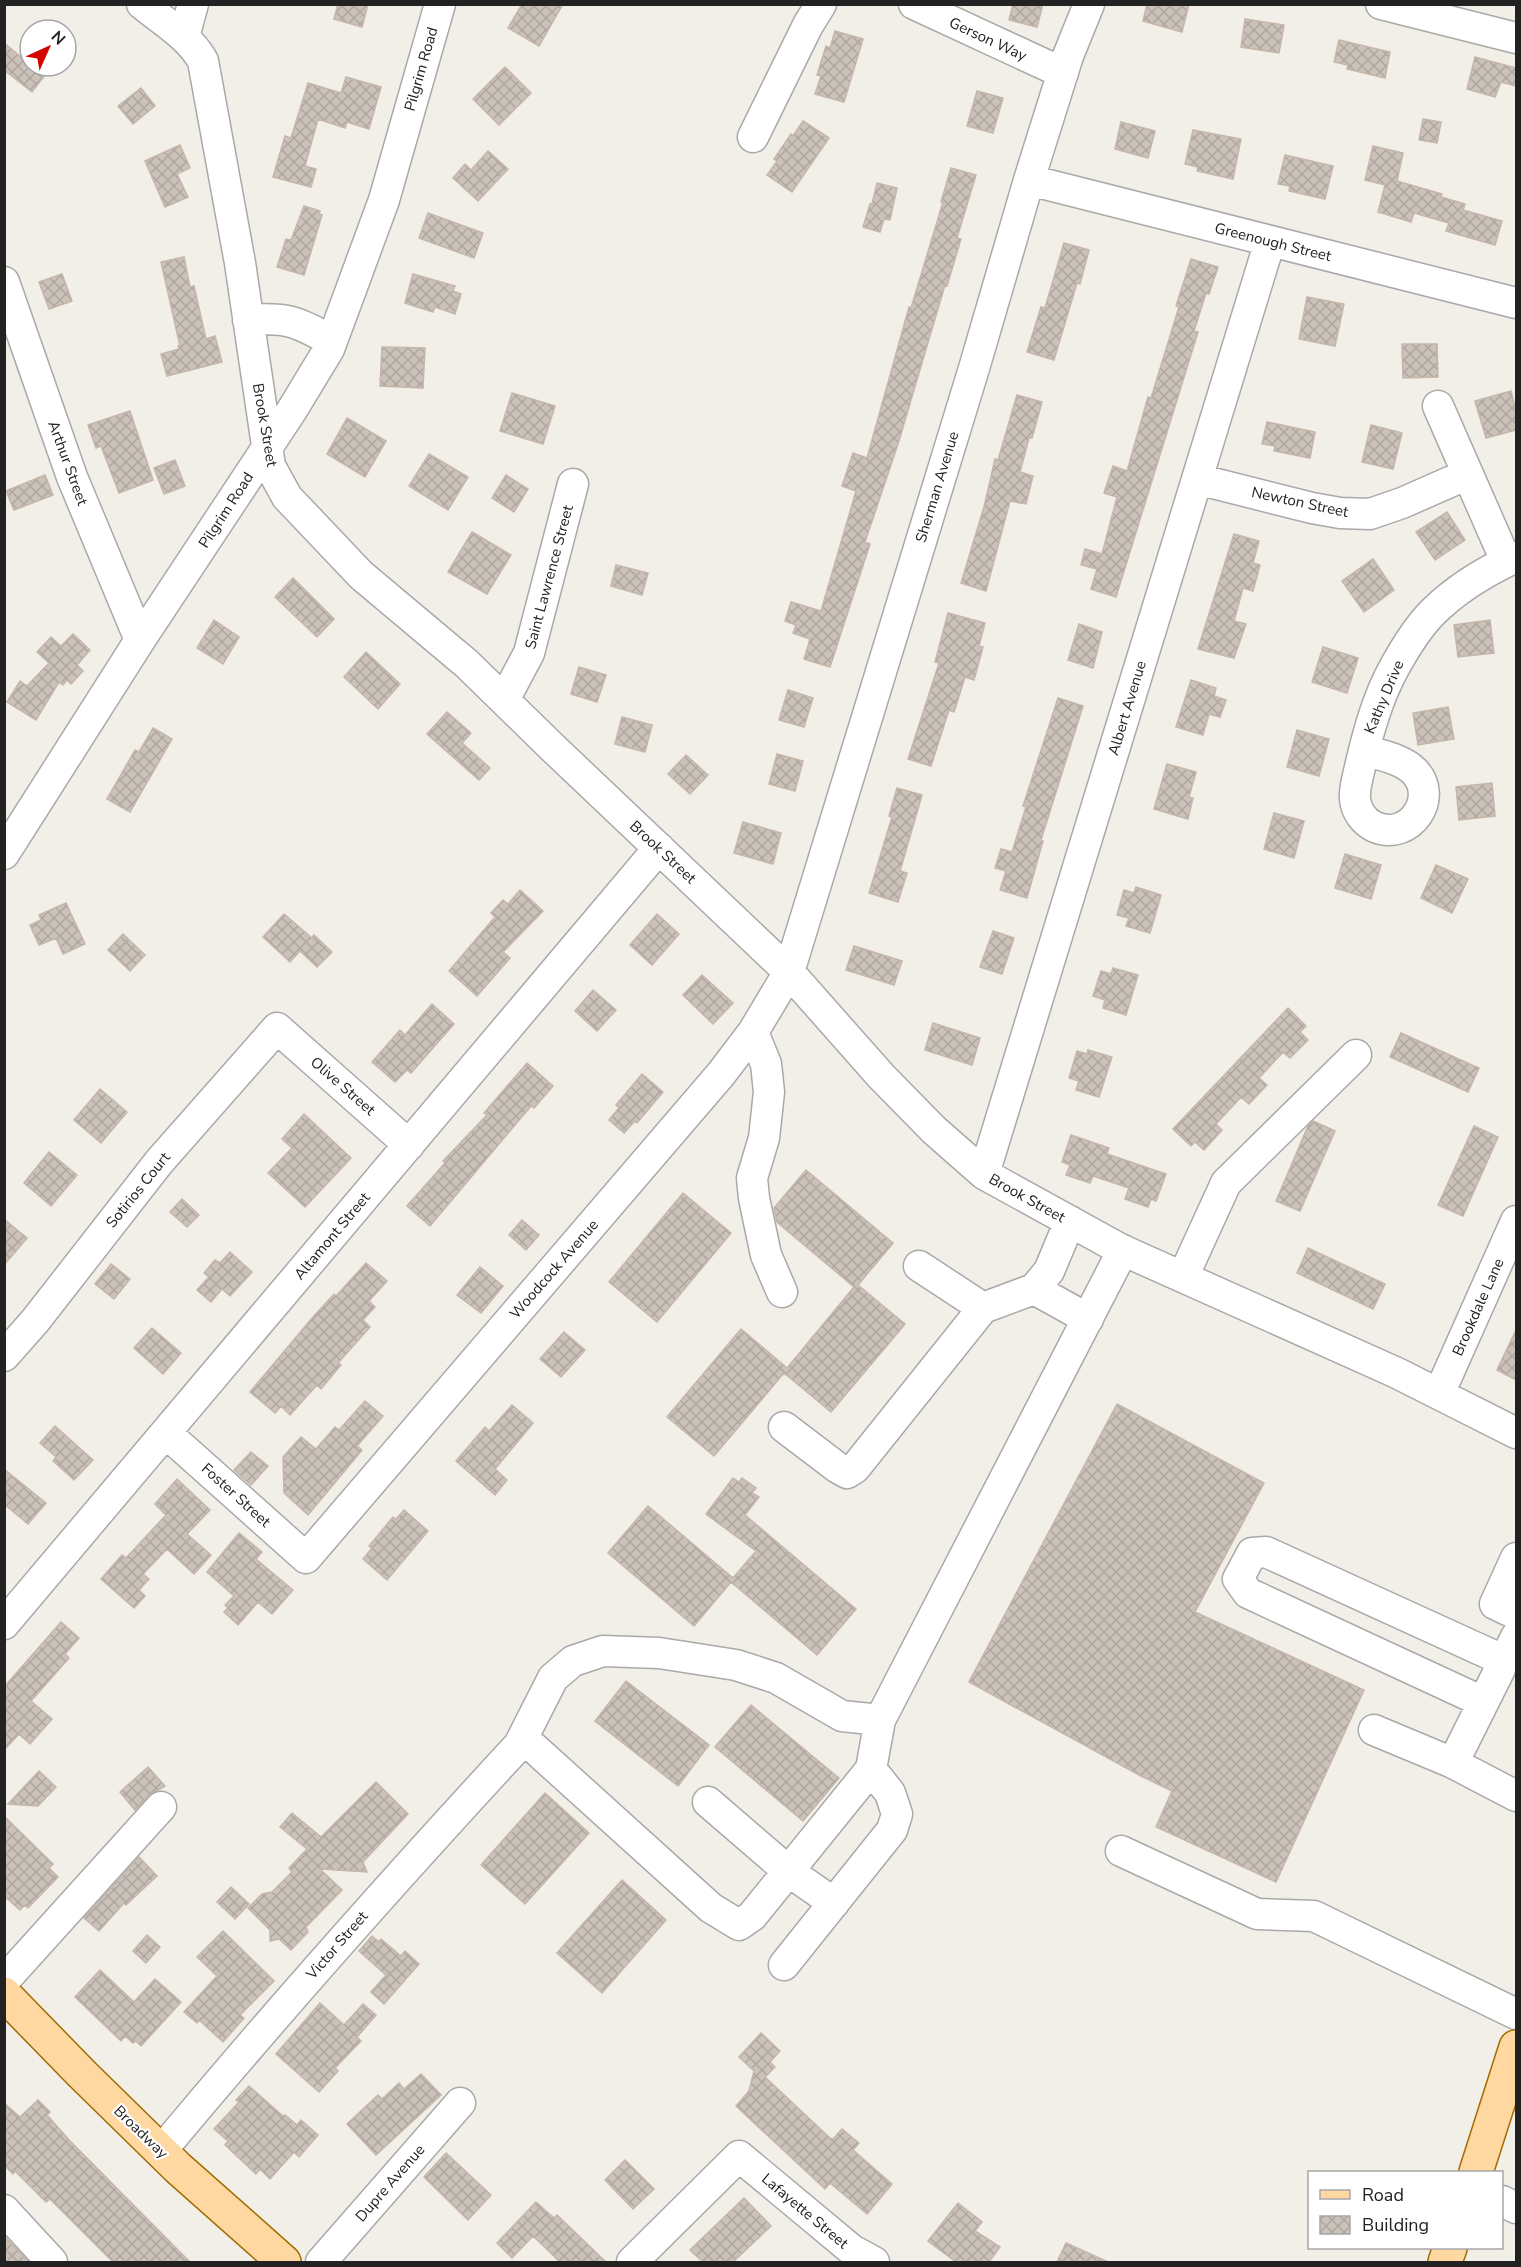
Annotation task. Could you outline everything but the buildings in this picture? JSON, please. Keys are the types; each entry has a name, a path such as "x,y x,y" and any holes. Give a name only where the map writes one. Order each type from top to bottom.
{"main road":[{"name":"Broadway","path":"4,1994 161,2151 284,2262"},
{"path":"1476,2171 1516,2047"}],"street":[{"name":"Brook Street","path":"142,4 184,37 203,61 240,263 270,466 287,498 361,574 466,664 789,972 881,1076 934,1130 984,1174 1123,1250 1397,1373 1516,1433"},
{"path":"184,37 193,4"},
{"name":"Pilgrim Road","path":"4,854 140,640 298,400 332,341 384,200 440,4"},
{"path":"753,137 808,25 821,4"},
{"name":"Gerson Way","path":"914,4 1063,73"},
{"name":"Sherman Avenue","path":"789,972 975,365 1029,180 1063,73 1089,4"},
{"path":"1381,4 1449,13 1516,38"},
{"name":"Greenough Street","path":"1029,180 1516,303"},
{"name":"Albert Avenue","path":"984,1174 1270,241"},
{"name":"Arthur Street","path":"4,282 72,477 140,640"},
{"path":"248,320 271,318 292,320 332,341"},
{"path":"1438,406 1468,474 1511,559"},
{"name":"Newton Street","path":"1197,478 1312,508 1340,513 1370,514 1402,503 1468,474"},
{"name":"Saint Lawrence Street","path":"504,700 529,653 573,484"},
{"name":"Kathy Drive","path":"1364,750 1369,729 1389,679 1419,629 1450,596 1482,574 1511,559"},
{"name":"Altamont Street","path":"4,1624 659,848"},
{"name":"Woodcock Avenue","path":"306,1558 721,1074 753,1032 789,972"},
{"name":"Olive Street","path":"277,1028 409,1144"},
{"name":"Sotirios Court","path":"4,1356 35,1321 159,1162 277,1028"},
{"path":"753,1032 766,1064 769,1092 764,1138 752,1178 753,1188 766,1255 782,1292"},
{"path":"1183,1277 1226,1183 1356,1055"},
{"path":"784,1427 847,1473 855,1468 983,1308 1034,1289 1049,1271 1070,1221"},
{"name":"Brookdale Lane","path":"1438,1394 1516,1221"},
{"path":"519,1745 533,1747 711,1908 739,1925 752,1916 871,1768 880,1720 1123,1250"},
{"path":"919,1266 983,1308"},
{"path":"1034,1289 1088,1318"},
{"name":"Foster Street","path":"166,1433 306,1558"},
{"path":"1453,1763 1484,1702 1510,1649 1266,1551 1252,1553 1238,1579 1248,1593 1484,1702"},
{"path":"1516,1558 1495,1604 1516,1614"},
{"name":"Victor Street","path":"161,2151 272,2019 397,1877 519,1745 554,1678 573,1661 603,1651 659,1653 736,1665 776,1678 842,1716 880,1720"},
{"path":"1374,1730 1453,1763 1516,1796"},
{"path":"784,1965 892,1830 897,1814 890,1793 871,1768"},
{"path":"708,1802 788,1871 834,1903"},
{"path":"4,1981 161,1807"},
{"path":"1122,1851 1257,1914 1314,1916 1516,2014"},
{"name":"Dupre Avenue","path":"321,2262 460,2103"},
{"name":"Lafayette Street","path":"632,2262 739,2156 852,2250 874,2262"},
{"path":"4,2210 52,2262"}]}
